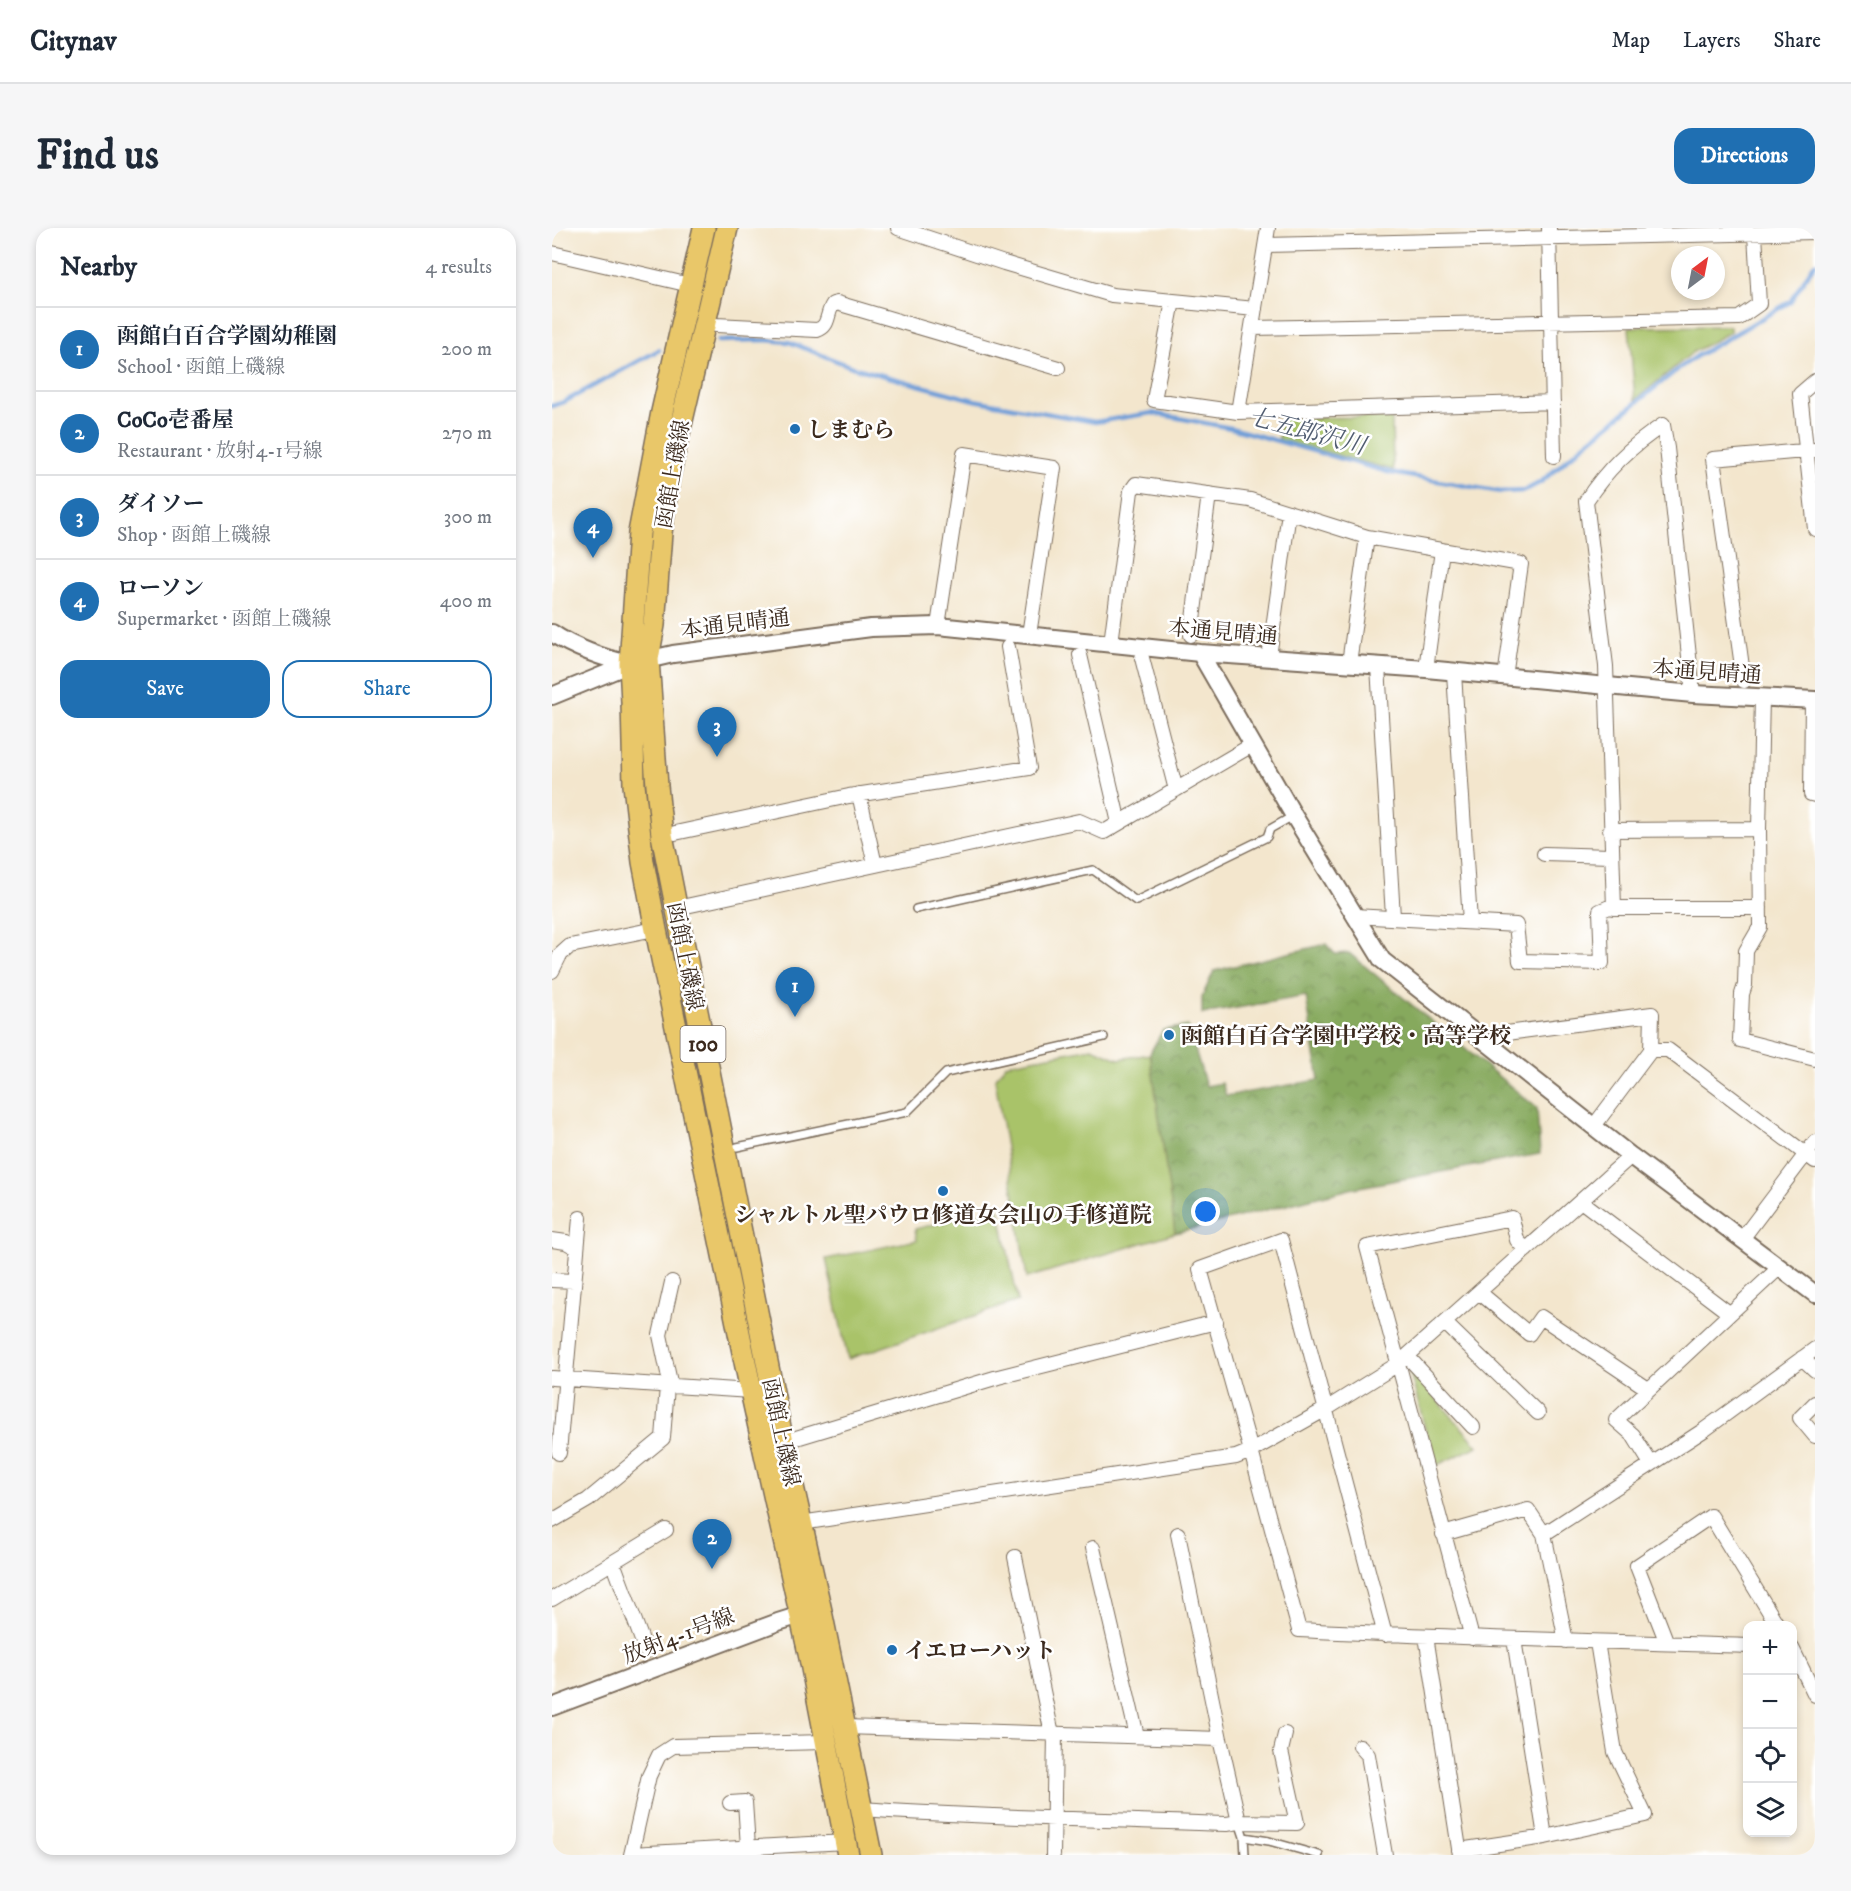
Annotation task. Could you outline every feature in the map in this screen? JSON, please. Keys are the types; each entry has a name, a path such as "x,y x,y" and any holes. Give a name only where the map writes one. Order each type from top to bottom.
{"main road":[{"name":"函館上磯線","path":"704,228 662,412 639,533 639,662 662,835 801,1523 825,1742 847,1848"},
{"name":"函館上磯線","path":"727,228 669,476 660,533 654,625 639,662 632,702 634,785 643,862 752,1391 811,1612 845,1727 871,1855"}],"street":[{"path":"898,228 1112,295 1255,309"},
{"path":"1238,412 1268,228"},
{"path":"1266,245 1549,233 1815,232"},
{"path":"1549,233 1554,456"},
{"path":"1252,328 1739,318 1759,304 1755,234"},
{"path":"552,254 690,285"},
{"path":"1173,301 1154,400 1226,412 1553,402"},
{"path":"705,322 717,325 817,330 823,328 827,323 830,308 837,303 1058,368"},
{"path":"1815,381 1800,394 1811,450 1815,529"},
{"path":"1693,694 1663,425 1637,442 1597,484 1586,501 1607,685 1614,908 1760,908"},
{"path":"1744,681 1713,459 1811,450"},
{"path":"938,626 964,454 1054,468 1029,635"},
{"path":"1111,643 1131,491 1136,484 1250,500 1367,537 1521,564 1505,677"},
{"path":"1191,635 1209,494"},
{"path":"1269,657 1289,512"},
{"path":"1349,663 1367,537"},
{"path":"1426,669 1442,550"},
{"name":"本通見晴通","path":"639,662 871,628 938,626 1200,653 1426,669 1693,694 1813,700"},
{"path":"552,633 612,661 639,662"},
{"path":"675,833 859,794 1029,768 1008,647"},
{"path":"1200,653 1294,816 1382,960 1631,1156 1815,1293"},
{"path":"1080,655 1119,823"},
{"path":"1142,658 1176,790"},
{"path":"552,696 639,662"},
{"path":"1378,666 1394,917"},
{"path":"1454,673 1470,922"},
{"path":"1762,698 1759,829 1760,927 1746,951 1740,1040 1815,1059"},
{"path":"1813,700 1811,794 1815,795"},
{"path":"686,906 1079,821 1104,832 1252,745"},
{"path":"859,794 875,865"},
{"path":"1610,830 1759,829"},
{"path":"1544,854 1611,856"},
{"path":"1354,916 1516,925 1520,961 1602,963 1600,911 1614,904"},
{"path":"552,971 560,955 570,946 645,931"},
{"path":"1491,1045 1507,1033 1652,1014 1651,1050 1594,1126"},
{"path":"1651,1050 1668,1050 1810,1158"},
{"path":"1742,1239 1810,1158 1815,1142"},
{"path":"801,1523 1236,1456 1251,1451 1326,1409 1403,1361 1631,1156"},
{"path":"1581,1202 1729,1313"},
{"path":"560,1453 559,1379 574,1281 580,1218"},
{"path":"1472,1638 1443,1534 1403,1361 1366,1247 1512,1218 1517,1240 1526,1250"},
{"path":"552,1240 566,1242 577,1248"},
{"path":"1385,1635 1281,1240 1200,1269 1299,1630 1385,1635 1743,1646"},
{"path":"1651,1464 1633,1435 1616,1420 1780,1267"},
{"path":"552,1280 574,1281"},
{"path":"552,1521 588,1500 663,1438 669,1386 660,1335 672,1282"},
{"path":"1479,1292 1529,1334 1541,1317 1648,1389"},
{"path":"783,1442 998,1377 1216,1322"},
{"path":"1445,1323 1538,1413"},
{"path":"1544,1534 1704,1430 1815,1349"},
{"path":"1802,1358 1815,1370"},
{"path":"1403,1361 1473,1427"},
{"path":"559,1379 752,1391"},
{"path":"1815,1403 1800,1418 1815,1436"},
{"path":"1443,1534 1528,1510 1544,1534 1566,1641"},
{"path":"1667,1643 1637,1566 1711,1516 1775,1621"},
{"path":"552,1599 666,1530"},
{"path":"1178,1534 1239,1822"},
{"path":"1093,1548 1137,1736"},
{"path":"1015,1557 1053,1734 1053,1855"},
{"path":"613,1562 646,1651"},
{"name":"放射4-1号線","path":"552,1707 811,1612"},
{"path":"1425,1636 1459,1853 1645,1815 1615,1752 1597,1642"},
{"path":"1514,1639 1545,1837"},
{"path":"1797,1658 1815,1695"},
{"path":"845,1727 1220,1739"},
{"path":"861,1809 948,1815 1227,1824 1239,1822 1297,1823 1281,1751 1285,1734"},
{"path":"825,1742 674,1746 659,1755 649,1776 631,1855 748,1847 847,1848"},
{"path":"1360,1746 1368,1755 1385,1855"},
{"path":"730,1803 745,1802 748,1847"}],"lane":[{"path":"916,909 1093,870 1136,902 1267,837 1270,829 1294,816"},
{"path":"737,1147 907,1112 946,1073 1104,1036"},
{"path":"1239,1822 1244,1837 1245,1855"},
{"path":"1244,1837 1269,1841 1319,1855"}],"green space":[{"path":"1730,326 1730,332 1693,352 1635,400 1629,327"},
{"path":"1392,417 1393,470 1279,440 1280,418"},
{"path":"1326,944 1335,954 1349,953 1537,1108 1540,1154 1354,1188 1175,1233 1150,1053 1163,1030 1188,1026 1206,1086 1222,1083 1226,1096 1319,1080 1306,996 1202,1014 1202,997 1214,971"},
{"path":"1092,1048 1119,1059 1150,1054 1175,1233 1027,1278 995,1079 1006,1064"},
{"path":"999,1209 1018,1301 848,1359 826,1259 917,1240 915,1229"},
{"path":"1409,1368 1478,1446 1435,1466"}],"waterway":[{"name":"七五郎沢川","path":"718,341 789,342 852,367 974,400 1095,422 1152,413 1231,428 1392,473 1501,492 1524,491 1541,482 1678,369 1790,302 1815,263"},
{"name":"七五郎沢川","path":"552,406 564,402 659,350"}],"place":[{"name":"しまむら","path":"795,429"},
{"name":"ローソン","path":"593,558"},
{"name":"ダイソー","path":"717,757"},
{"name":"函館白百合学園幼稚園","path":"795,1017"},
{"name":"函館白百合学園中学校・高等学校","path":"1169,1035"},
{"name":"シャルトル聖パウロ修道女会山の手修道院","path":"943,1191"},
{"name":"CoCo壱番屋","path":"712,1569"},
{"name":"イエローハット","path":"892,1650"}]}
